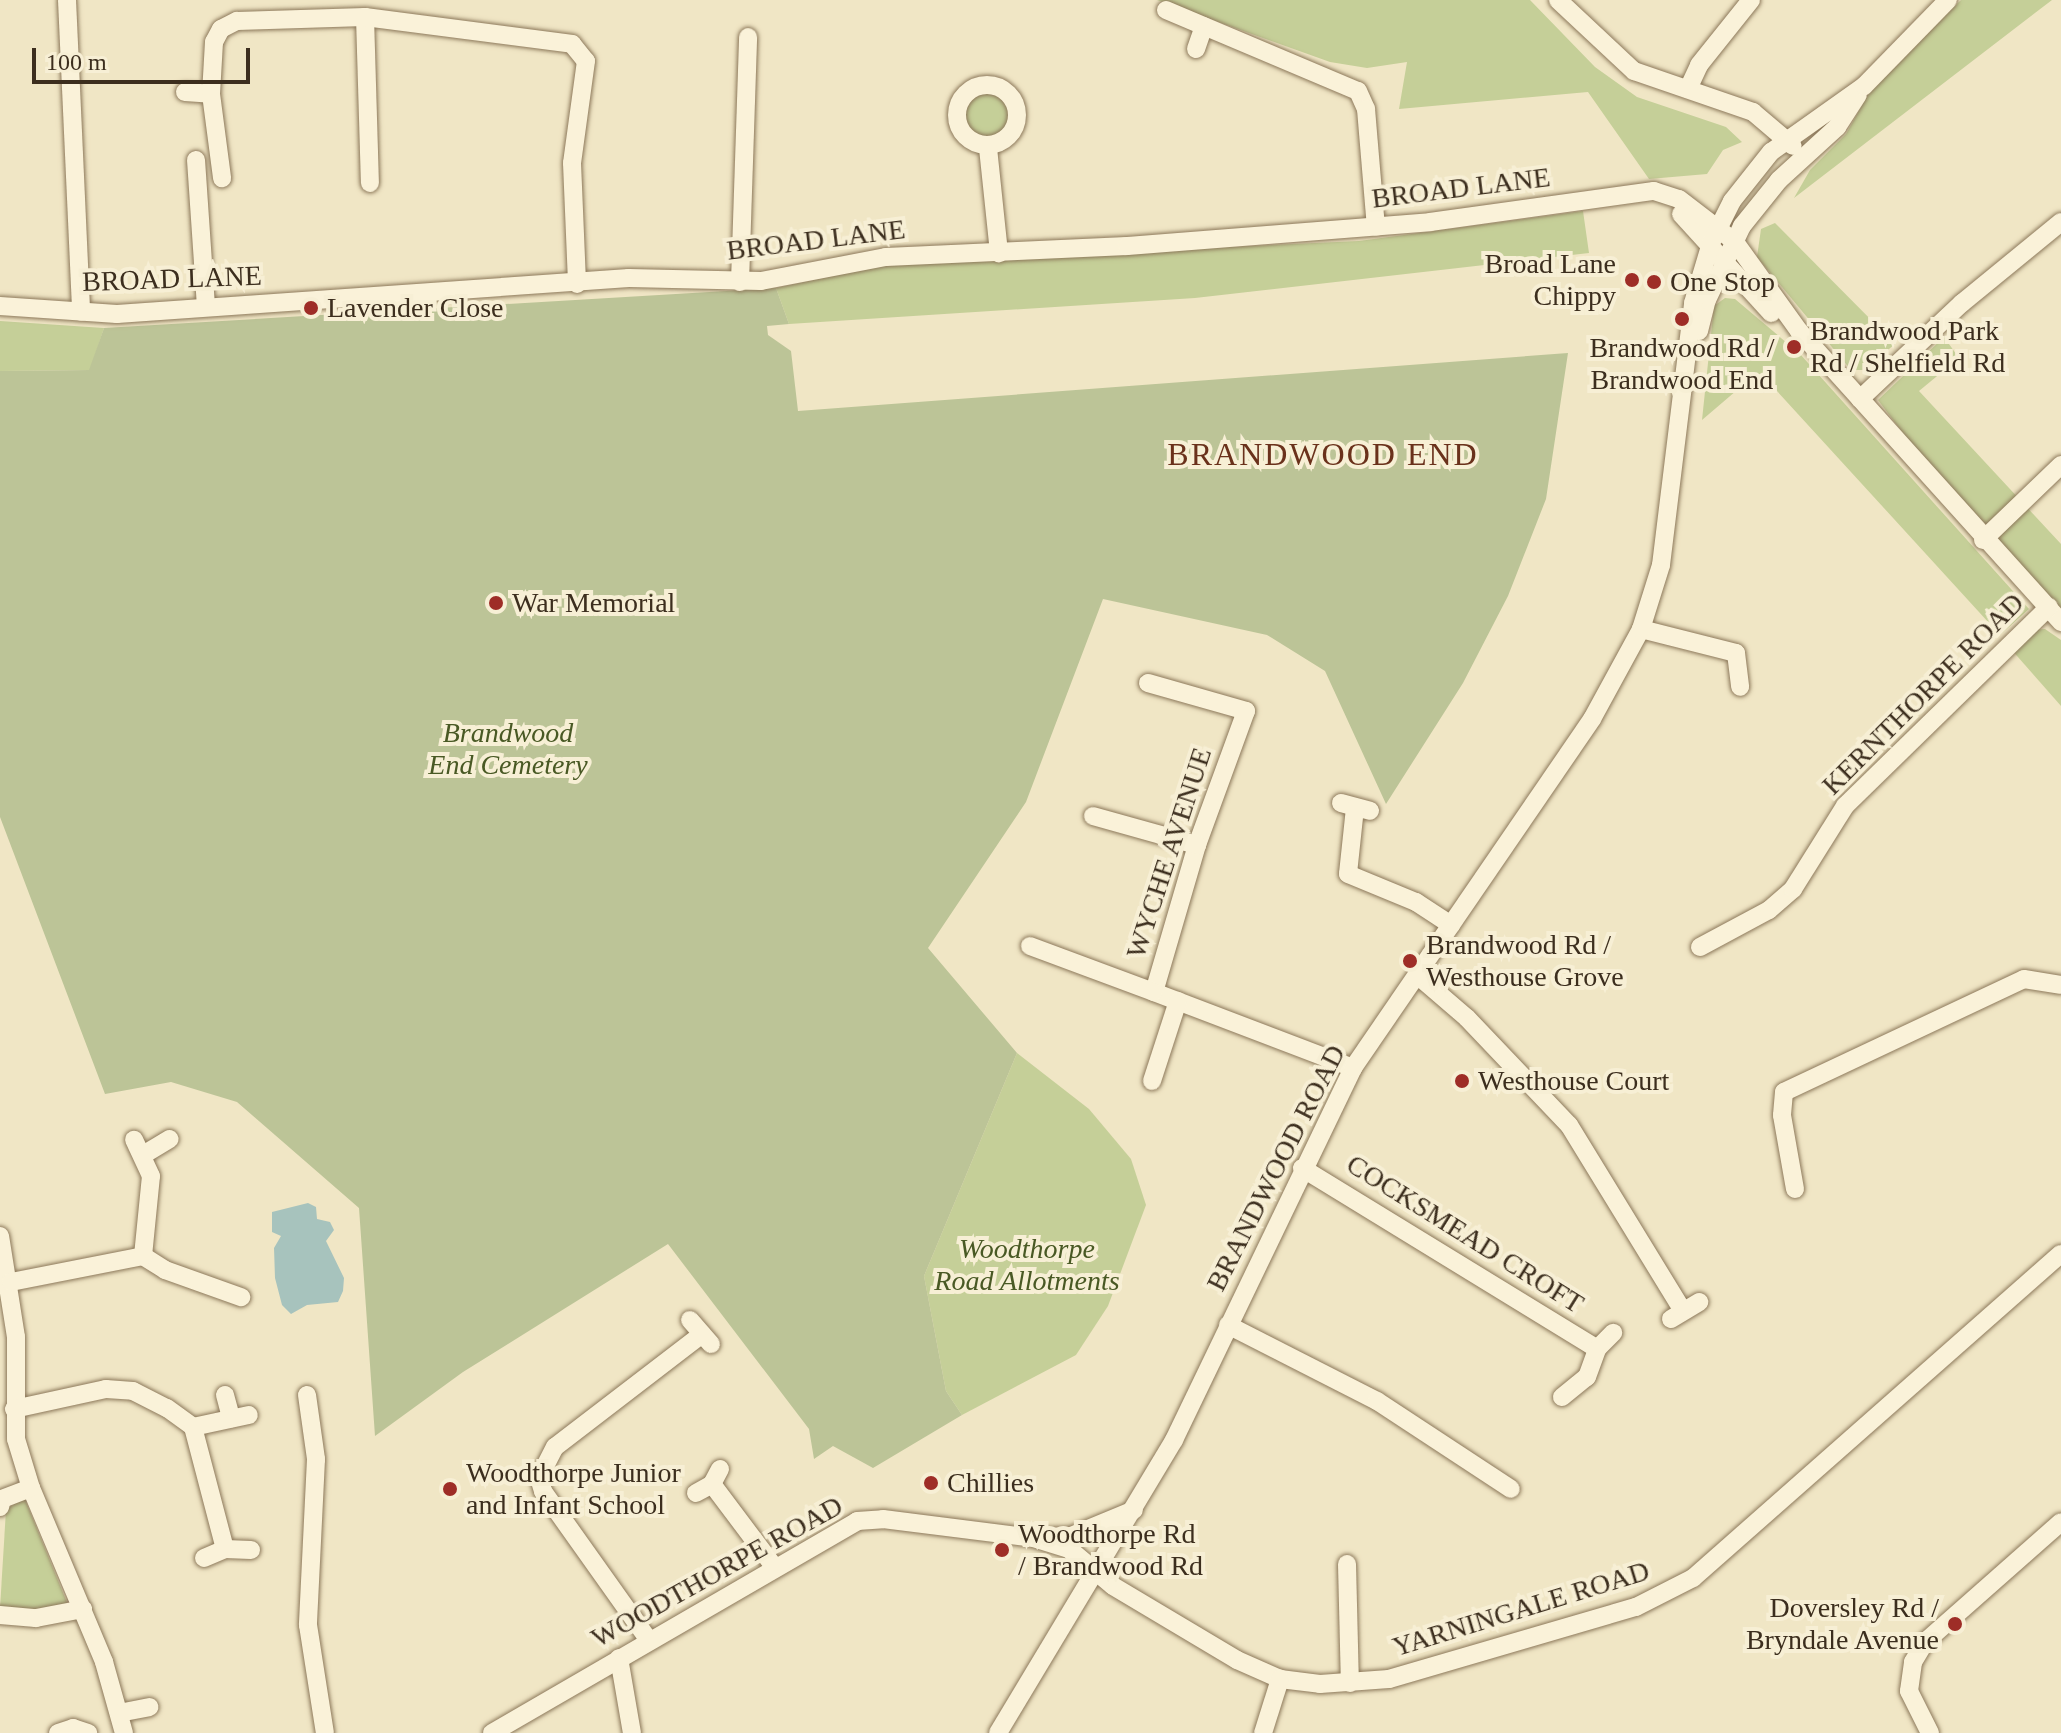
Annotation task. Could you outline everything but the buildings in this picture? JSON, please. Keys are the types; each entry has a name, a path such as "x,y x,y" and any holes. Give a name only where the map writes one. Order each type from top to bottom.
{"street":[{"path":"67,0 81,312"},
{"path":"1558,0 1634,71 1658,84 1688,89 1753,112 1787,137 1802,158"},
{"path":"1688,89 1699,65 1751,0"},
{"path":"1719,246 1732,201 1787,137 1864,86 1948,0"},
{"path":"1166,10 1358,91 1366,109 1376,227"},
{"path":"365,17 370,183"},
{"path":"222,178 211,94 214,42 221,29 237,21 365,17 572,44 581,50 586,84 572,163 577,284"},
{"path":"1196,49 1204,26"},
{"path":"740,282 748,37"},
{"name":"BRANDWOOD ROAD","path":"998,1733 1095,1569 1135,1510 1353,1068 1592,719 1641,629 1661,565 1687,364 1707,300 1719,246 1735,242 1757,204 1837,127 1864,86"},
{"path":"185,92 211,94"},
{"path":"988,148 999,253"},
{"path":"196,160 206,307"},
{"path":"1636,192 1694,223 1719,246"},
{"name":"BROAD LANE","path":"0,306 81,312 577,284 629,278 740,282 886,257 999,253 1480,218 1636,192 1665,193 1707,206 1732,201"},
{"path":"1665,193 1719,246 1777,321 1799,331"},
{"path":"1860,399 1962,303 2061,222"},
{"path":"1735,242 1799,331 1983,540 2061,622"},
{"path":"1983,540 2061,465"},
{"name":"KERNTHORPE ROAD","path":"1700,947 1769,910 1793,889 1845,806 2049,607"},
{"path":"1641,629 1736,653 1740,687"},
{"name":"WYCHE AVENUE","path":"1148,683 1246,711 1197,845 1154,992 1353,1068"},
{"path":"1355,807 1343,883 1416,902 1451,925"},
{"path":"1093,816 1197,845"},
{"path":"1030,946 1154,992"},
{"path":"1417,975 1467,1018 1569,1125 1684,1310"},
{"path":"1795,1189 1782,1115 1784,1092 2024,979 2061,985"},
{"path":"1152,1081 1178,1001"},
{"path":"143,1256 151,1176 138,1148 170,1139"},
{"name":"COCKSMEAD CROFT","path":"1302,1168 1597,1349"},
{"path":"0,1236 11,1282 6,1304 7,1374 14,1409 8,1438 83,1609 124,1733"},
{"name":"YARNINGALE ROAD","path":"1095,1569 1113,1586 1237,1660 1280,1679 1350,1683 1389,1679 1636,1607 1693,1578 2061,1254"},
{"path":"11,1282 143,1256 165,1270 241,1297"},
{"path":"1228,1325 1377,1401 1511,1489"},
{"path":"648,1639 539,1478 555,1447 701,1333"},
{"name":"COCKSMEAD CROFT","path":"1562,1397 1587,1377 1597,1349 1613,1333"},
{"path":"14,1409 106,1389 133,1391 193,1427 240,1417 225,1395"},
{"path":"307,1395 316,1459 308,1625 325,1733"},
{"path":"193,1427 225,1549"},
{"path":"709,1482 775,1568"},
{"path":"0,1507 2,1499 31,1488"},
{"name":"WOODTHORPE ROAD","path":"1033,1538 1071,1536 1135,1510"},
{"name":"WOODTHORPE ROAD","path":"492,1733 648,1639 857,1521 883,1519 1033,1538 1069,1549 1095,1569"},
{"path":"1930,1733 1909,1691 1913,1662 1925,1642 2061,1522"},
{"path":"204,1558 225,1549 251,1550"},
{"path":"1347,1564 1350,1683"},
{"path":"0,1615 36,1618 83,1609"},
{"path":"619,1658 632,1733"},
{"path":"1263,1733 1280,1679"},
{"path":"119,1713 149,1707"},
{"path":"58,1733 73,1728 88,1733"}],"green space":[{"path":"1157,0 1530,0 1595,67 1637,97 1726,127 1742,142 1723,150 1707,174 1649,179 1588,92 1399,109 1407,62 1367,68 1330,62"},
{"path":"1961,0 2052,0 1794,198 1810,170 1846,134 1874,84"},
{"path":"986,93 1002,100 1009,116 1002,132 986,139 970,132 963,116 970,100"},
{"path":"1583,211 1589,253 1195,298 789,324 776,288 898,262 1359,241"},
{"path":"1775,223 1895,344 1864,370 1851,370 1757,257 1761,229"},
{"name":"Brandwood End Cemetery","path":"776,288 789,324 767,326 768,335 791,351 798,411 1568,353 1546,499 1508,596 1463,683 1386,804 1325,671 1267,635 1103,599 1026,802 928,948 1017,1053 924,1276 946,1391 962,1415 873,1468 833,1446 814,1459 809,1429 668,1244 463,1372 375,1436 359,1208 237,1102 171,1082 105,1094 0,817 0,371 89,370 104,328"},
{"path":"1725,298 1735,299 1800,354 2029,609 2000,635 1766,379 1750,379 1702,420 1714,306"},
{"path":"0,321 104,328 90,370 0,371"},
{"path":"1944,337 1959,358 1919,391 2061,544 2061,609 1924,461 1878,400"},
{"path":"2045,629 2061,640 2061,706 2010,648 2032,630"},
{"name":"Woodthorpe Road Allotments","path":"1017,1053 1089,1109 1131,1159 1146,1205 1108,1306 1076,1355 962,1415 946,1391 924,1276"},
{"path":"24,1497 68,1605 33,1611 0,1608 6,1510"}],"water":[{"path":"308,1203 316,1207 317,1219 330,1222 334,1230 326,1241 344,1278 343,1291 338,1302 307,1305 291,1314 282,1305 275,1278 274,1248 281,1236 272,1232 272,1212"}],"place":[{"name":"Broad Lane Chippy","path":"1632,280"},
{"name":"One Stop","path":"1654,282"},
{"name":"Lavender Close","path":"311,308"},
{"name":"Brandwood Rd / Brandwood End","path":"1682,319"},
{"name":"Brandwood Park Rd / Shelfield Rd","path":"1794,347"},
{"name":"War Memorial","path":"496,603"},
{"name":"Brandwood Rd / Westhouse Grove","path":"1410,961"},
{"name":"Westhouse Court","path":"1462,1081"},
{"name":"Chillies","path":"931,1483"},
{"name":"Woodthorpe Junior and Infant School","path":"450,1489"},
{"name":"Woodthorpe Rd / Brandwood Rd","path":"1002,1550"},
{"name":"Doversley Rd / Bryndale Avenue","path":"1955,1624"}],"district":[{"name":"BRANDWOOD END","path":"1323,454"}]}
